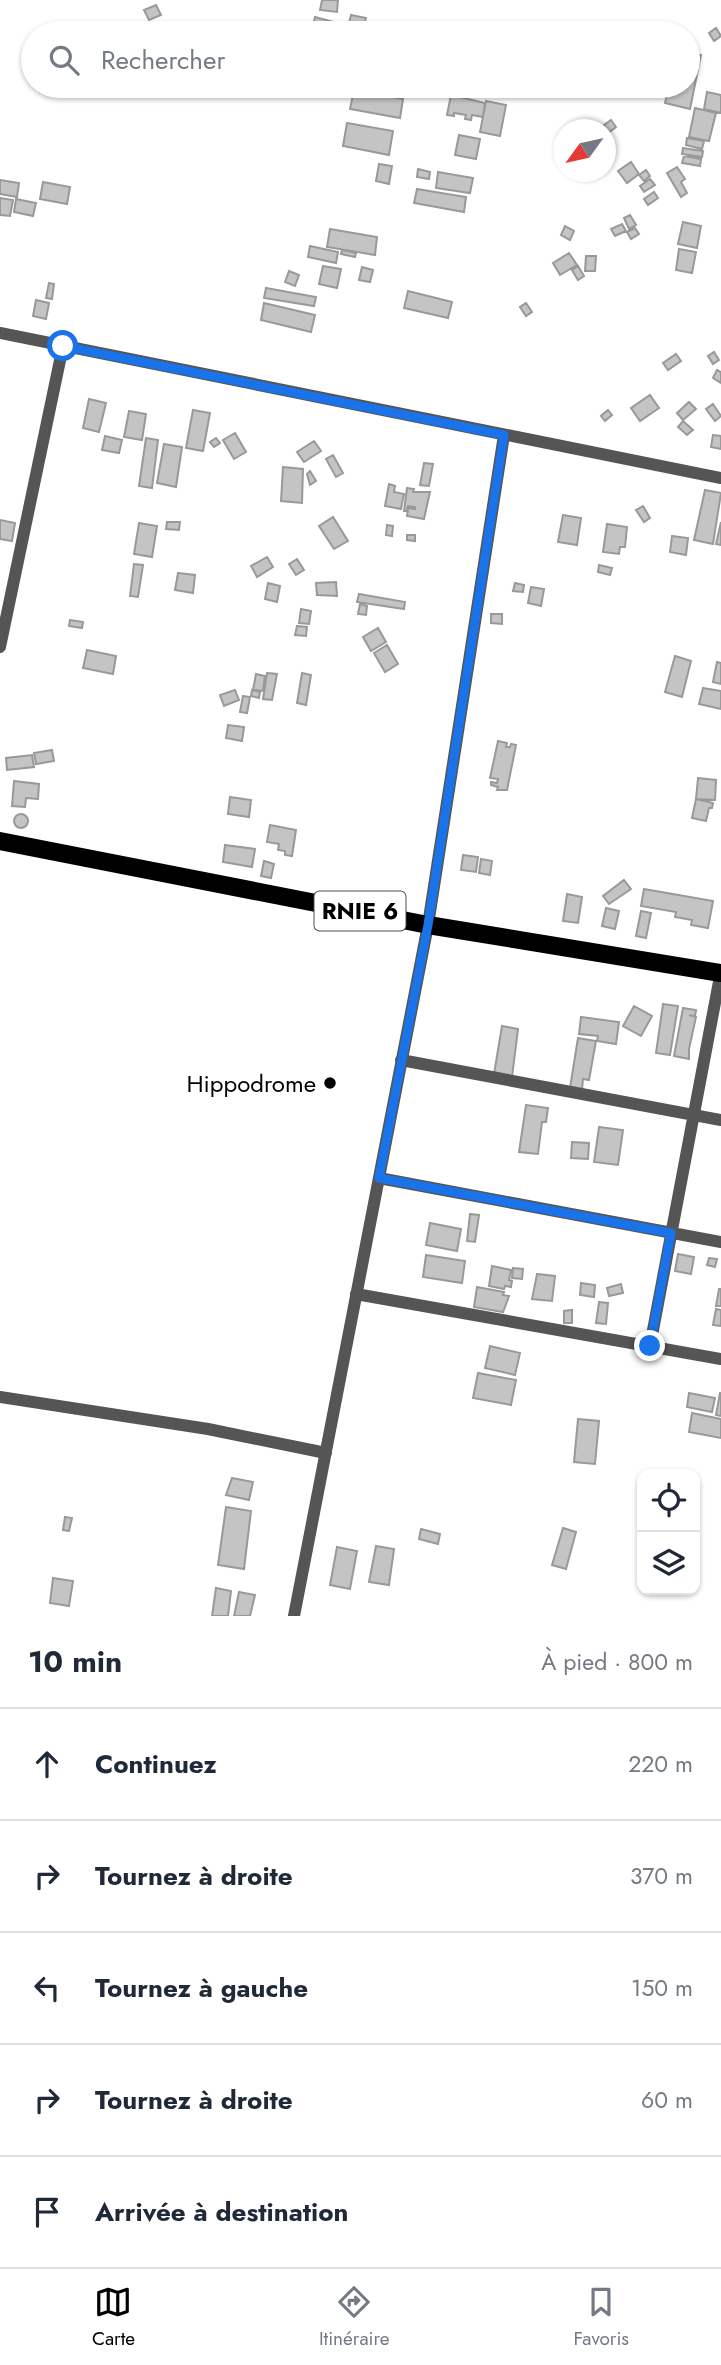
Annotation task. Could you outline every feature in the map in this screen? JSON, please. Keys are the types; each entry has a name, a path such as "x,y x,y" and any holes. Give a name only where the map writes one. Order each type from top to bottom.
{"main road":[{"name":"RNIE 6","path":"0,841 428,925 721,973"}],"street":[{"path":"0,333 721,478"},
{"path":"0,646 63,346"},
{"path":"294,1616 428,925 504,435"},
{"path":"650,1346 721,973"},
{"path":"401,1060 721,1120"},
{"path":"379,1178 721,1242"},
{"path":"356,1294 721,1359"},
{"path":"0,1397 208,1429 326,1453"}],"building":[{"path":"322,0 338,0 337,12 320,10"},
{"path":"156,5 161,15 149,20 144,10"},
{"path":"351,15 366,18 365,21 350,21"},
{"path":"315,17 330,21 314,21"},
{"path":"716,28 721,36 714,41 709,33"},
{"path":"707,92 721,95 721,113 704,109"},
{"path":"352,98 403,99 400,118 350,109"},
{"path":"450,98 485,103 483,117 472,115 471,120 465,119 466,115 447,115"},
{"path":"666,98 692,98 690,109 665,103"},
{"path":"486,101 506,105 500,136 480,132"},
{"path":"695,108 716,113 709,141 689,137"},
{"path":"347,123 393,131 389,155 343,146"},
{"path":"459,135 480,139 476,159 455,155"},
{"path":"687,138 704,141 702,149 686,145"},
{"path":"683,148 703,151 702,157 682,154"},
{"path":"684,156 701,159 700,166 682,163"},
{"path":"631,162 639,174 627,183 618,171"},
{"path":"379,164 392,166 389,184 376,181"},
{"path":"677,167 685,179 681,182 687,193 681,197 667,173"},
{"path":"418,169 430,172 429,179 417,177"},
{"path":"646,170 650,176 644,181 639,175"},
{"path":"438,172 473,178 470,193 436,188"},
{"path":"650,179 655,185 644,192 640,186"},
{"path":"0,180 19,183 17,197 0,194"},
{"path":"43,182 70,187 67,204 40,199"},
{"path":"417,189 466,197 464,212 414,203"},
{"path":"654,192 658,198 648,205 644,199"},
{"path":"0,198 13,200 10,216 0,215"},
{"path":"16,199 36,203 33,216 14,212"},
{"path":"630,215 636,225 629,229 624,218"},
{"path":"683,222 701,226 697,248 678,244"},
{"path":"622,224 626,231 615,236 611,229"},
{"path":"565,226 574,231 570,240 561,235"},
{"path":"635,228 639,234 631,239 627,232"},
{"path":"330,229 377,237 375,255 327,247"},
{"path":"310,246 338,252 336,263 308,257"},
{"path":"679,249 696,252 692,273 676,270"},
{"path":"342,250 356,253 355,257 341,254"},
{"path":"569,253 577,265 560,275 553,263"},
{"path":"586,256 596,256 595,271 585,271"},
{"path":"323,266 341,269 337,288 319,284"},
{"path":"578,266 584,276 578,280 572,270"},
{"path":"362,267 373,270 370,282 359,280"},
{"path":"289,271 299,275 295,286 285,282"},
{"path":"49,283 54,284 52,299 46,298"},
{"path":"266,288 316,297 314,306 264,298"},
{"path":"408,291 452,302 448,318 404,308"},
{"path":"36,300 49,303 46,319 33,316"},
{"path":"264,303 315,315 311,332 261,320"},
{"path":"526,303 532,312 526,316 520,307"},
{"path":"714,352 719,360 713,364 708,356"},
{"path":"676,354 681,361 668,370 663,363"},
{"path":"717,370 721,372 721,383 713,378"},
{"path":"650,395 659,408 640,421 631,408"},
{"path":"89,399 106,403 99,432 83,428"},
{"path":"689,402 696,409 683,420 677,413"},
{"path":"713,404 721,416 715,421 706,409"},
{"path":"193,410 210,413 203,451 186,448"},
{"path":"608,410 612,415 605,421 601,416"},
{"path":"129,411 146,414 142,440 124,437"},
{"path":"683,421 693,430 687,435 678,427"},
{"path":"235,433 246,452 234,459 223,440"},
{"path":"713,435 721,436 721,449 711,447"},
{"path":"105,436 122,440 119,453 102,450"},
{"path":"146,438 158,440 152,488 139,486"},
{"path":"216,438 220,443 214,447 210,442"},
{"path":"314,441 321,451 304,462 297,452"},
{"path":"164,444 182,447 176,487 157,483"},
{"path":"333,455 343,473 336,477 326,459"},
{"path":"424,463 433,464 429,486 420,485"},
{"path":"283,467 303,469 302,503 281,501"},
{"path":"310,471 316,481 310,485 307,474"},
{"path":"389,484 395,486 394,492 404,494 401,509 385,506"},
{"path":"407,488 414,489 413,492 430,492 424,519 407,516 408,508 415,507 408,506 407,511 404,511"},
{"path":"705,490 721,493 713,544 694,540"},
{"path":"643,506 650,518 644,522 636,510"},
{"path":"563,515 581,518 577,545 558,542"},
{"path":"333,517 348,541 334,549 319,526"},
{"path":"0,520 15,523 12,541 0,539"},
{"path":"167,522 180,522 179,530 166,529"},
{"path":"721,522 721,545 716,544"},
{"path":"139,523 157,526 152,557 134,554"},
{"path":"607,524 627,527 625,547 620,547 619,554 603,552"},
{"path":"387,525 393,526 392,536 386,535"},
{"path":"407,535 415,535 415,541 407,540"},
{"path":"672,536 688,538 686,555 670,552"},
{"path":"267,557 273,567 257,577 251,566"},
{"path":"297,559 304,570 296,575 289,564"},
{"path":"134,564 143,565 138,597 130,596"},
{"path":"599,565 612,568 610,575 598,572"},
{"path":"178,573 195,575 193,593 175,590"},
{"path":"336,582 337,596 317,595 316,583"},
{"path":"268,583 280,586 277,602 265,599"},
{"path":"515,583 524,585 523,592 513,591"},
{"path":"531,587 544,589 541,606 528,603"},
{"path":"359,594 405,602 404,609 357,602"},
{"path":"360,604 367,606 366,615 358,614"},
{"path":"301,609 311,611 309,624 299,623"},
{"path":"491,614 502,614 502,624 491,623"},
{"path":"70,620 83,622 82,628 69,626"},
{"path":"297,626 307,627 306,636 295,635"},
{"path":"378,628 386,642 371,651 363,637"},
{"path":"387,645 398,664 385,672 374,653"},
{"path":"87,650 116,656 113,674 83,668"},
{"path":"675,656 691,661 682,697 665,692"},
{"path":"717,662 721,663 721,684 713,682"},
{"path":"267,673 277,674 272,700 263,699"},
{"path":"302,673 311,675 306,705 297,703"},
{"path":"256,674 265,676 263,691 253,690"},
{"path":"703,688 721,691 721,709 699,704"},
{"path":"235,690 239,700 224,706 220,695"},
{"path":"252,690 260,692 259,698 251,696"},
{"path":"243,696 250,697 247,713 240,712"},
{"path":"228,725 244,727 242,741 226,738"},
{"path":"498,741 507,743 506,747 516,745 507,790 497,790 498,787 491,785 491,782 497,783 498,779 490,778"},
{"path":"52,750 54,761 36,764 34,753"},
{"path":"32,755 34,767 7,770 6,758"},
{"path":"698,778 716,780 715,800 696,799"},
{"path":"14,781 39,784 38,799 26,798 25,807 12,806"},
{"path":"230,797 251,800 249,817 228,814"},
{"path":"696,799 713,803 706,821 692,818"},
{"path":"18,814 24,814 28,821 24,828 18,828 14,824 14,818"},
{"path":"270,825 296,830 292,856 278,850 279,844 267,842"},
{"path":"225,845 255,849 252,867 223,862"},
{"path":"463,855 478,857 476,872 461,870"},
{"path":"481,859 492,861 490,875 479,873"},
{"path":"264,861 274,864 271,878 261,876"},
{"path":"624,880 631,889 609,904 603,896"},
{"path":"644,889 713,901 708,928 691,925 692,920 675,917 676,912 641,906"},
{"path":"567,894 582,897 578,923 563,921"},
{"path":"606,908 619,911 615,929 602,926"},
{"path":"641,911 651,913 646,938 636,936"},
{"path":"663,1004 678,1006 670,1055 656,1053"},
{"path":"634,1006 652,1016 641,1036 623,1026"},
{"path":"683,1008 696,1010 695,1016 689,1015 696,1017 689,1059 674,1056"},
{"path":"581,1017 619,1022 616,1044 597,1041 598,1036 579,1034"},
{"path":"502,1026 518,1029 512,1077 494,1074"},
{"path":"578,1038 596,1041 589,1080 583,1079 582,1090 570,1088"},
{"path":"526,1105 548,1108 546,1122 542,1122 538,1154 519,1152"},
{"path":"599,1127 623,1130 618,1165 594,1162"},
{"path":"572,1142 589,1143 588,1159 571,1158"},
{"path":"470,1214 479,1215 475,1242 467,1241"},
{"path":"430,1223 461,1229 457,1251 426,1245"},
{"path":"678,1254 694,1257 691,1274 675,1271"},
{"path":"426,1255 465,1261 462,1283 423,1277"},
{"path":"709,1258 717,1259 715,1267 707,1265"},
{"path":"492,1266 511,1270 511,1287 505,1286 504,1289 489,1286"},
{"path":"513,1268 523,1269 522,1279 512,1278"},
{"path":"537,1274 555,1276 552,1301 532,1299"},
{"path":"581,1283 595,1285 594,1297 580,1295"},
{"path":"621,1284 623,1293 609,1296 607,1288"},
{"path":"477,1287 504,1292 503,1295 509,1296 503,1312 474,1307"},
{"path":"719,1289 721,1306 716,1306"},
{"path":"599,1302 608,1303 606,1324 596,1323"},
{"path":"716,1309 721,1310 721,1326 713,1325"},
{"path":"572,1310 572,1323 564,1323 564,1311"},
{"path":"490,1346 520,1353 515,1375 485,1368"},
{"path":"478,1373 516,1380 511,1405 473,1398"},
{"path":"689,1393 715,1398 712,1412 687,1407"},
{"path":"721,1393 721,1416 716,1415"},
{"path":"692,1413 721,1419 721,1438 689,1432"},
{"path":"578,1419 599,1421 595,1464 574,1462"},
{"path":"232,1478 253,1482 249,1500 226,1495"},
{"path":"226,1507 251,1511 244,1569 218,1565"},
{"path":"65,1517 72,1518 69,1531 63,1530"},
{"path":"563,1528 576,1532 566,1569 552,1565"},
{"path":"421,1529 440,1534 438,1544 419,1539"},
{"path":"376,1546 394,1549 389,1585 369,1582"},
{"path":"337,1547 357,1551 350,1589 330,1585"},
{"path":"53,1578 73,1581 69,1606 50,1603"},
{"path":"216,1588 231,1591 228,1616 212,1616"},
{"path":"239,1592 255,1595 250,1616 234,1616"}],"place":[{"name":"Hippodrome","path":"330,1083"}],"route":[{"path":"63,346 504,435 428,925 379,1178 671,1233 650,1346"}]}
